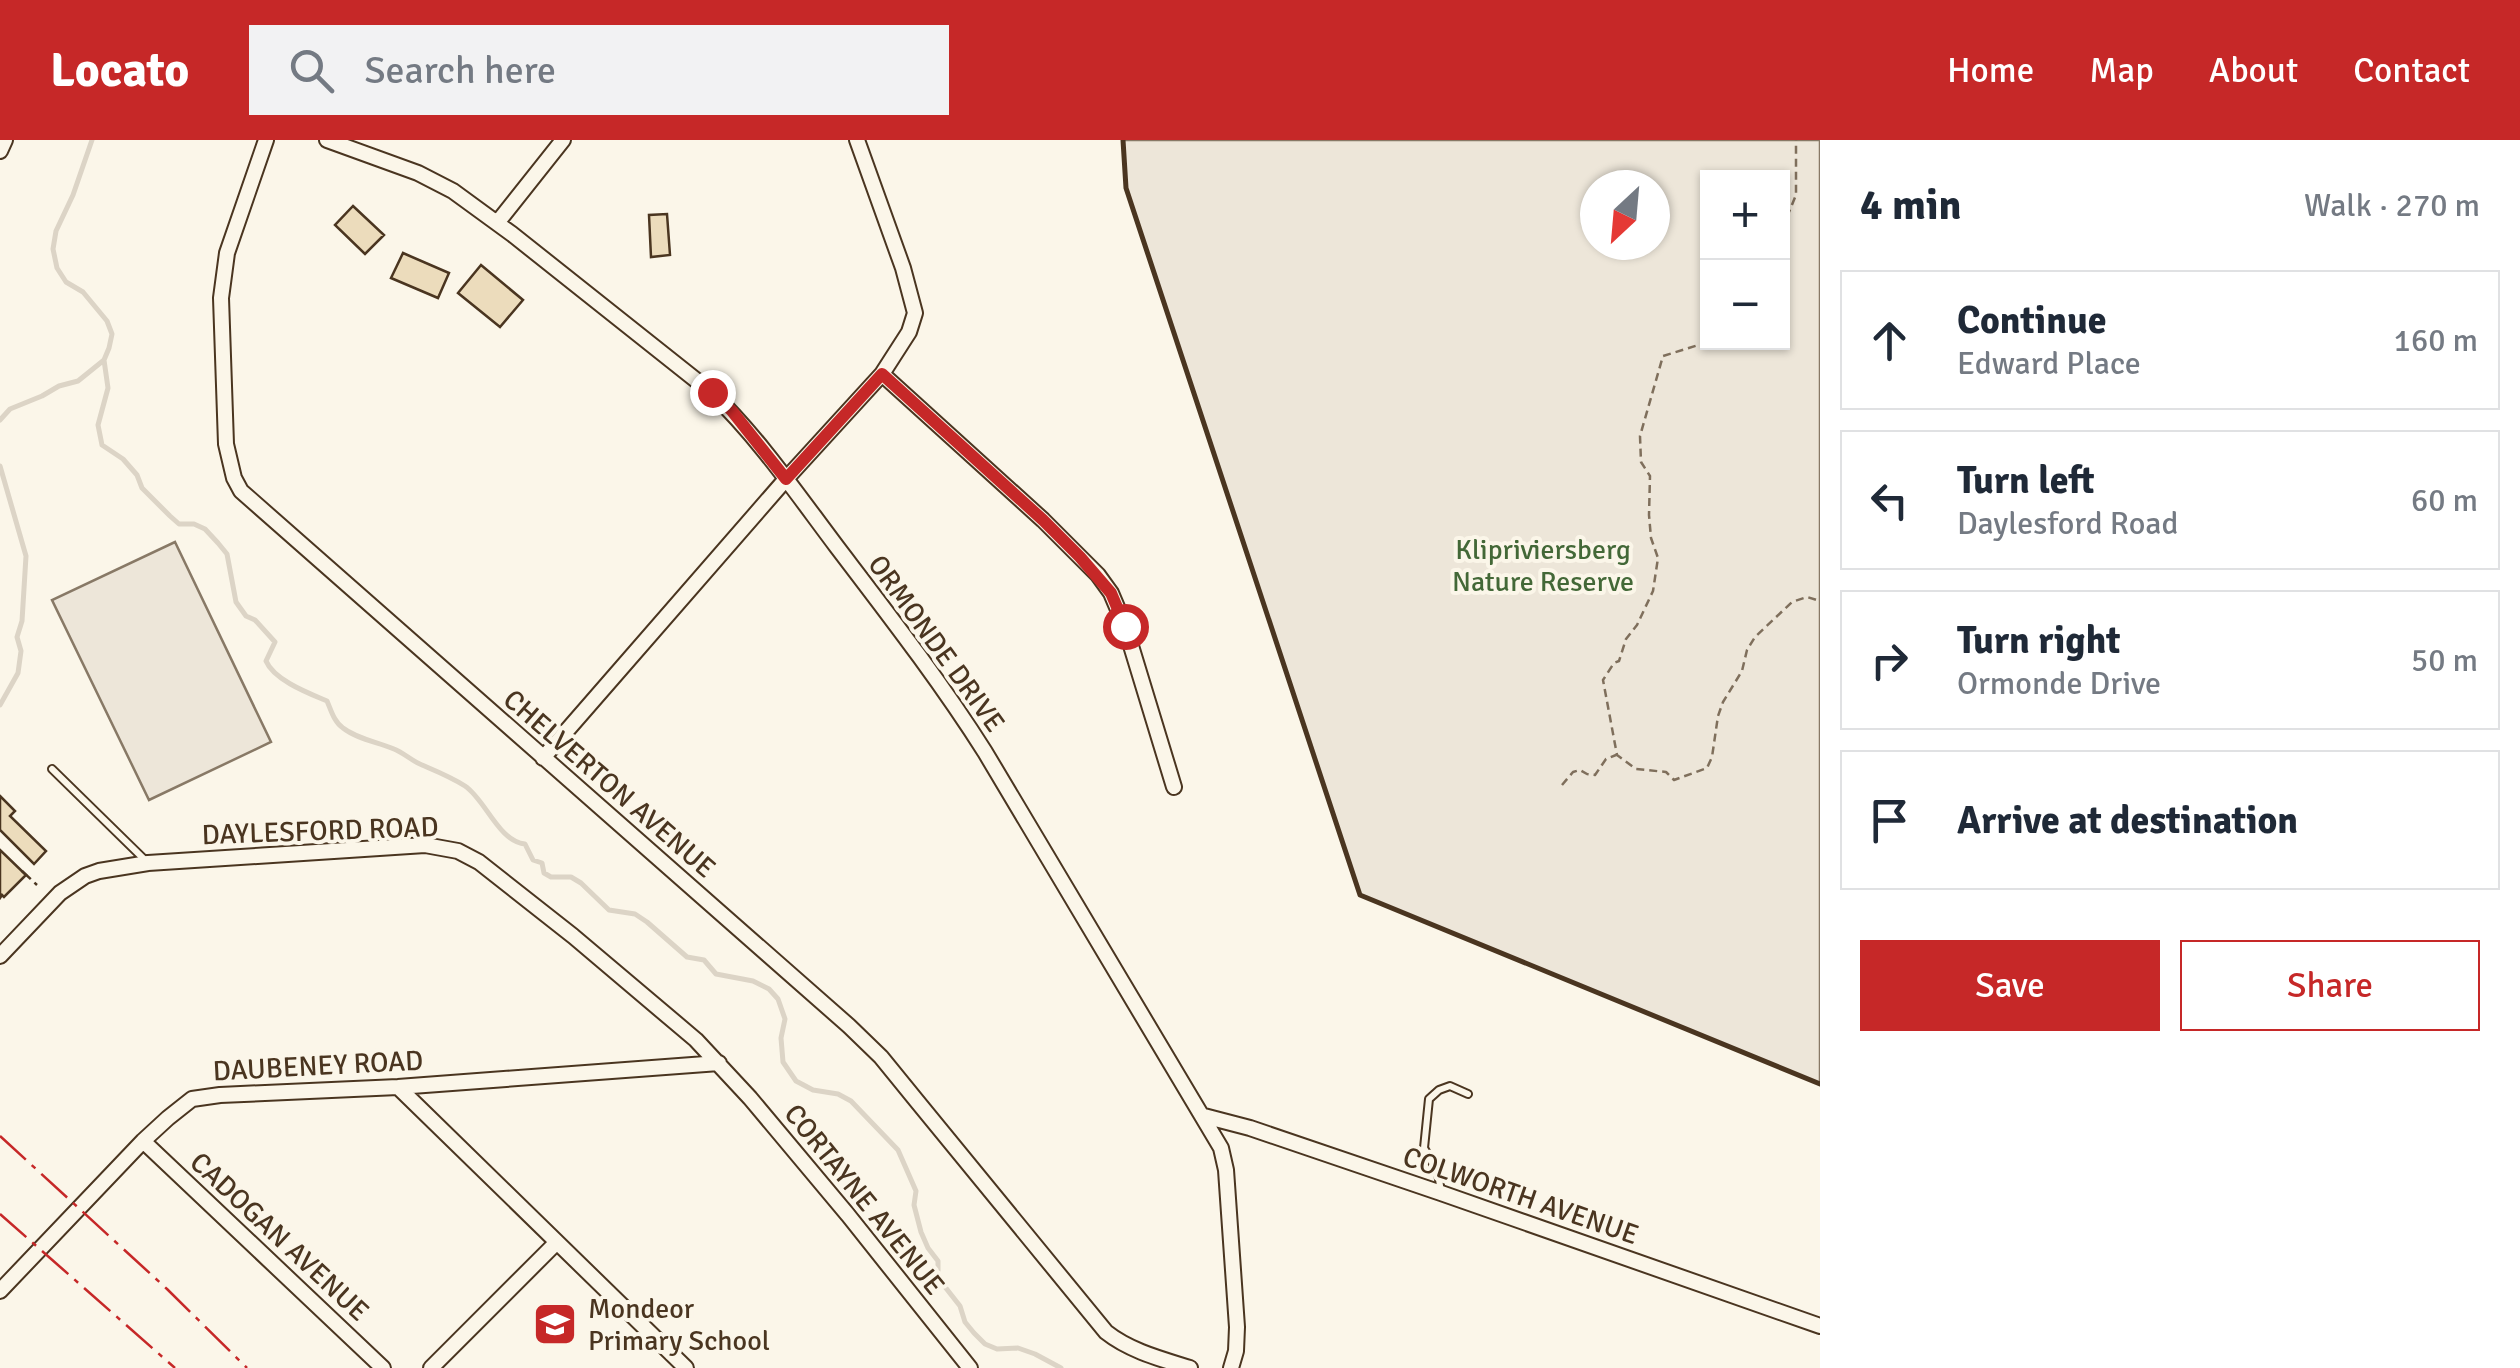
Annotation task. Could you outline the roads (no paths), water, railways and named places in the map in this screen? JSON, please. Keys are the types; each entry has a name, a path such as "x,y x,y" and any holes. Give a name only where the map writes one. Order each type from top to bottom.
{"street":[{"path":"0,151 5,140"},
{"name":"CHELVERTON AVENUE","path":"266,140 227,253 221,298 226,444 234,478 251,502 819,998 880,1057 1106,1332 1138,1350 1190,1368"},
{"name":"ORMONDE DRIVE","path":"327,140 439,182 712,392 786,479 951,699 1222,1148 1236,1327 1231,1368"},
{"path":"497,223 562,140"},
{"path":"543,758 882,374 909,332 915,313 903,268 857,140"},
{"path":"882,374 1043,520 1111,593 1125,626 1174,787"},
{"name":"DAYLESFORD ROAD","path":"0,956 70,885 99,871 148,863 424,845 458,850 573,936 719,1063"},
{"name":"DAUBENEY ROAD","path":"0,1292 143,1141 181,1107 203,1096 398,1087 719,1063"},
{"name":"CORTAYNE AVENUE","path":"719,1063 848,1215 970,1368"},
{"path":"398,1087 686,1368"},
{"name":"COLWORTH AVENUE","path":"1204,1116 1441,1193 1820,1326"},
{"name":"CADOGAN AVENUE","path":"143,1141 383,1368"},
{"path":"432,1368 556,1242"}],"lane":[{"path":"52,769 148,863"},
{"path":"1441,1193 1438,1172 1424,1148 1426,1112 1439,1090 1450,1086 1468,1094"}],"waterway":[{"path":"0,420 10,409 78,381 104,360 109,348 112,334 107,321 83,292 66,282 57,268 53,249 56,231 92,140"},
{"path":"104,360 108,388 98,425 102,445 123,459 142,488 179,524 205,529 227,554 236,602 275,642 266,661 270,668 292,685 327,701 337,723 349,732 398,751 465,786 507,836 525,844 533,860 542,863 544,873 571,877 609,910 635,914 687,957 704,960 716,974 753,981 769,989 778,999 785,1019 781,1038 783,1062 796,1081 851,1101 898,1150 916,1191 914,1205 921,1232 938,1261 938,1278 960,1306 965,1322 985,1344 997,1349 1018,1348 1061,1368"},
{"path":"0,466 26,556 22,621 17,637 21,651 18,673 0,705"}],"place":[{"name":"Mondeor Primary School","path":"555,1324"}],"park label":[{"name":"Klipriviersberg Nature Reserve","path":"1543,565"}]}
